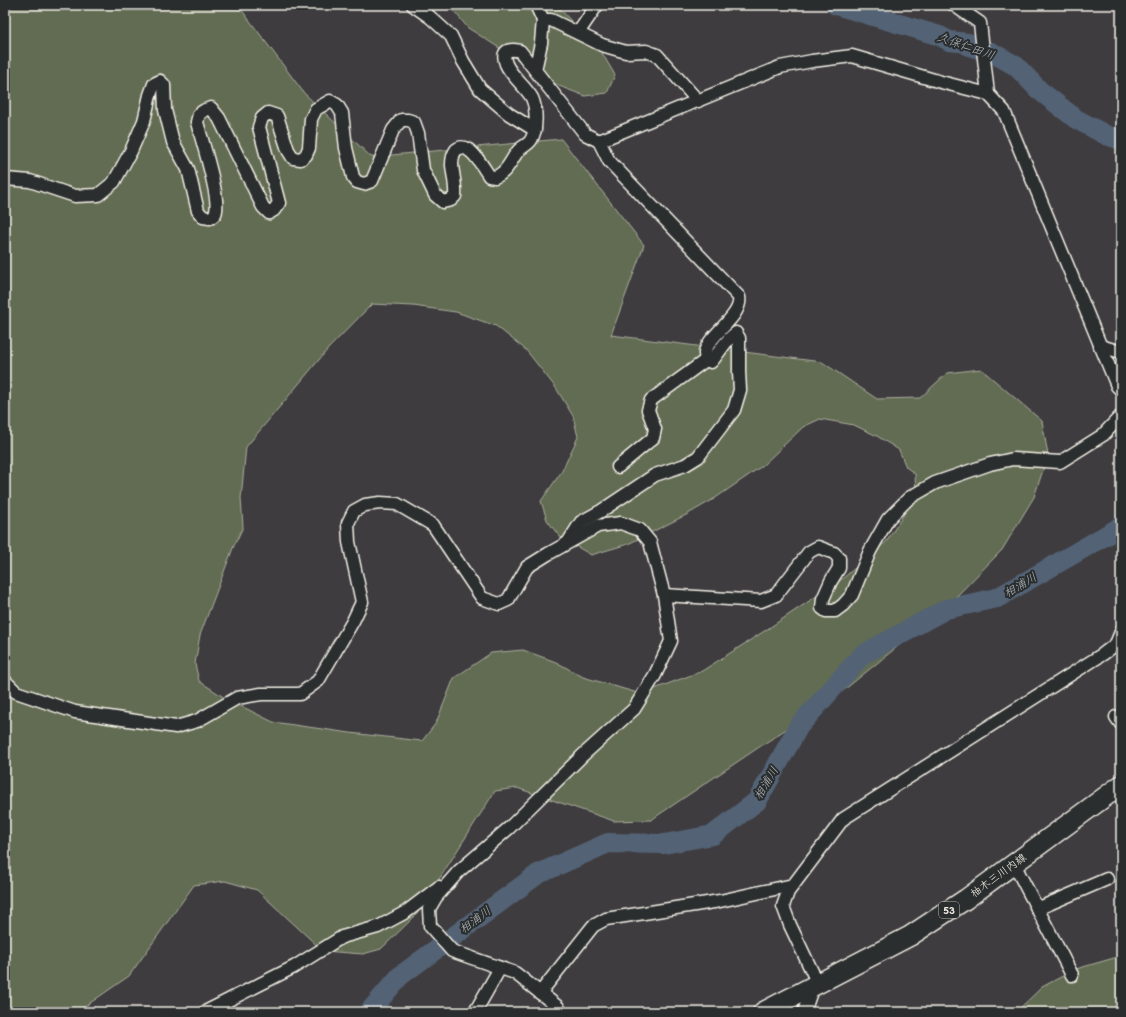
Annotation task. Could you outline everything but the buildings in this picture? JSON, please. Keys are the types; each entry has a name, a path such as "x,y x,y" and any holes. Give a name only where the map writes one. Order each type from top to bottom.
{"main road":[{"name":"柚木三川内線","path":"763,1012 910,936 966,899 1121,785"}],"street":[{"path":"413,5 430,17 451,36 463,61 480,89 509,114 534,130"},
{"path":"535,70 541,43 543,20 536,5"},
{"path":"578,33 598,5"},
{"path":"954,5 980,23 988,94"},
{"path":"543,20 551,20 602,45 626,52 646,51 657,55 698,101"},
{"path":"5,179 30,181 75,196 98,195 114,182 131,151 144,121 154,84 160,81 164,85 165,110 173,142 188,169 198,210 203,217 210,218 215,214 216,203 215,189 197,122 199,114 211,108 219,118 263,207 269,213 274,210 279,202 259,127 262,118 268,113 277,116 288,150 293,158 301,159 306,155 309,148 311,119 316,109 330,101 337,105 342,113 346,148 353,176 358,182 364,184 372,181 394,130 401,120 408,120 414,122 418,133 423,170 435,195 443,202 451,200 455,196 456,186 452,164 455,152 460,148 465,147 472,152 489,176 495,177 503,172 520,149 531,140 536,116 532,99 507,65 504,56 508,51 514,50 520,52 585,134 599,141 609,161 739,297 740,302 735,313 710,344 705,353 706,360"},
{"path":"599,141 780,67 852,56 988,94 1004,111 1100,346 1117,386 1121,390"},
{"path":"568,542 581,522 655,474 685,465 698,457 734,410 740,390 739,338 736,333 729,337 711,362 706,360"},
{"path":"1100,346 1121,352"},
{"path":"618,467 653,438 655,430 648,410 652,400 706,360"},
{"path":"664,595 760,601 776,595 809,552 818,547 834,553 839,558 839,568 823,599 822,608 826,611 835,611 852,595 870,551 888,519 909,498 935,483 990,464 1013,459 1060,462 1104,436 1121,416"},
{"path":"5,681 16,692 75,712 176,727 197,721 237,698 261,694 300,694 318,681 353,621 362,602 349,542 348,524 354,511 365,505 380,503 397,504 433,525 482,598 499,604 508,600 527,567 598,526 621,523 640,530 650,542 664,595 671,641 655,675 634,709 583,755 509,828 459,871 436,896 429,909 430,926 452,951 515,973 558,1007 561,1012"},
{"path":"804,1012 815,985 783,906 788,892 843,819 1104,654 1116,644 1121,632"},
{"path":"1014,864 1072,975"},
{"path":"1037,909 1107,879"},
{"path":"205,1012 294,967 342,936 378,927 406,912 438,888 449,882"},
{"path":"540,993 593,926 606,919 720,901 793,885"},
{"path":"475,1012 500,968"}],"green space":[{"path":"5,5 238,5 304,93 371,157 561,139 644,245 611,335 822,362 877,399 920,398 947,373 981,369 1042,421 1048,455 1034,497 1002,550 945,608 844,690 651,820 614,821 517,788 495,791 417,914 381,949 363,954 323,951 257,890 225,881 194,885 129,976 77,1012 5,1012","holes":["372,304 413,306 456,312 496,326 526,350 556,388 573,416 578,437 562,471 541,501 547,520 559,536 591,555 628,544 688,514 714,499 762,466 803,427 820,419 854,425 877,436 899,450 906,467 915,474 916,495 887,541 842,579 702,671 641,694 583,677 556,662 523,650 491,653 454,678 436,723 422,741 273,722 225,698 199,681 195,664 200,635 233,548 243,527 241,498 246,447 328,349"]},
{"path":"449,5 556,5 602,53 615,75 607,93 585,96 559,86 468,28"},
{"path":"1121,956 1121,1012 1016,1012 1042,987 1076,969"}],"waterway":[{"name":"久保仁田川","path":"836,5 940,36 949,41 968,43 969,46 991,52 1016,66 1039,90 1076,119 1106,135 1121,140"},
{"name":"相浦川","path":"369,1012 400,976 538,874 608,843 664,844 713,835 757,801 799,726 862,655 946,609 997,598 1117,529 1121,525"}]}
